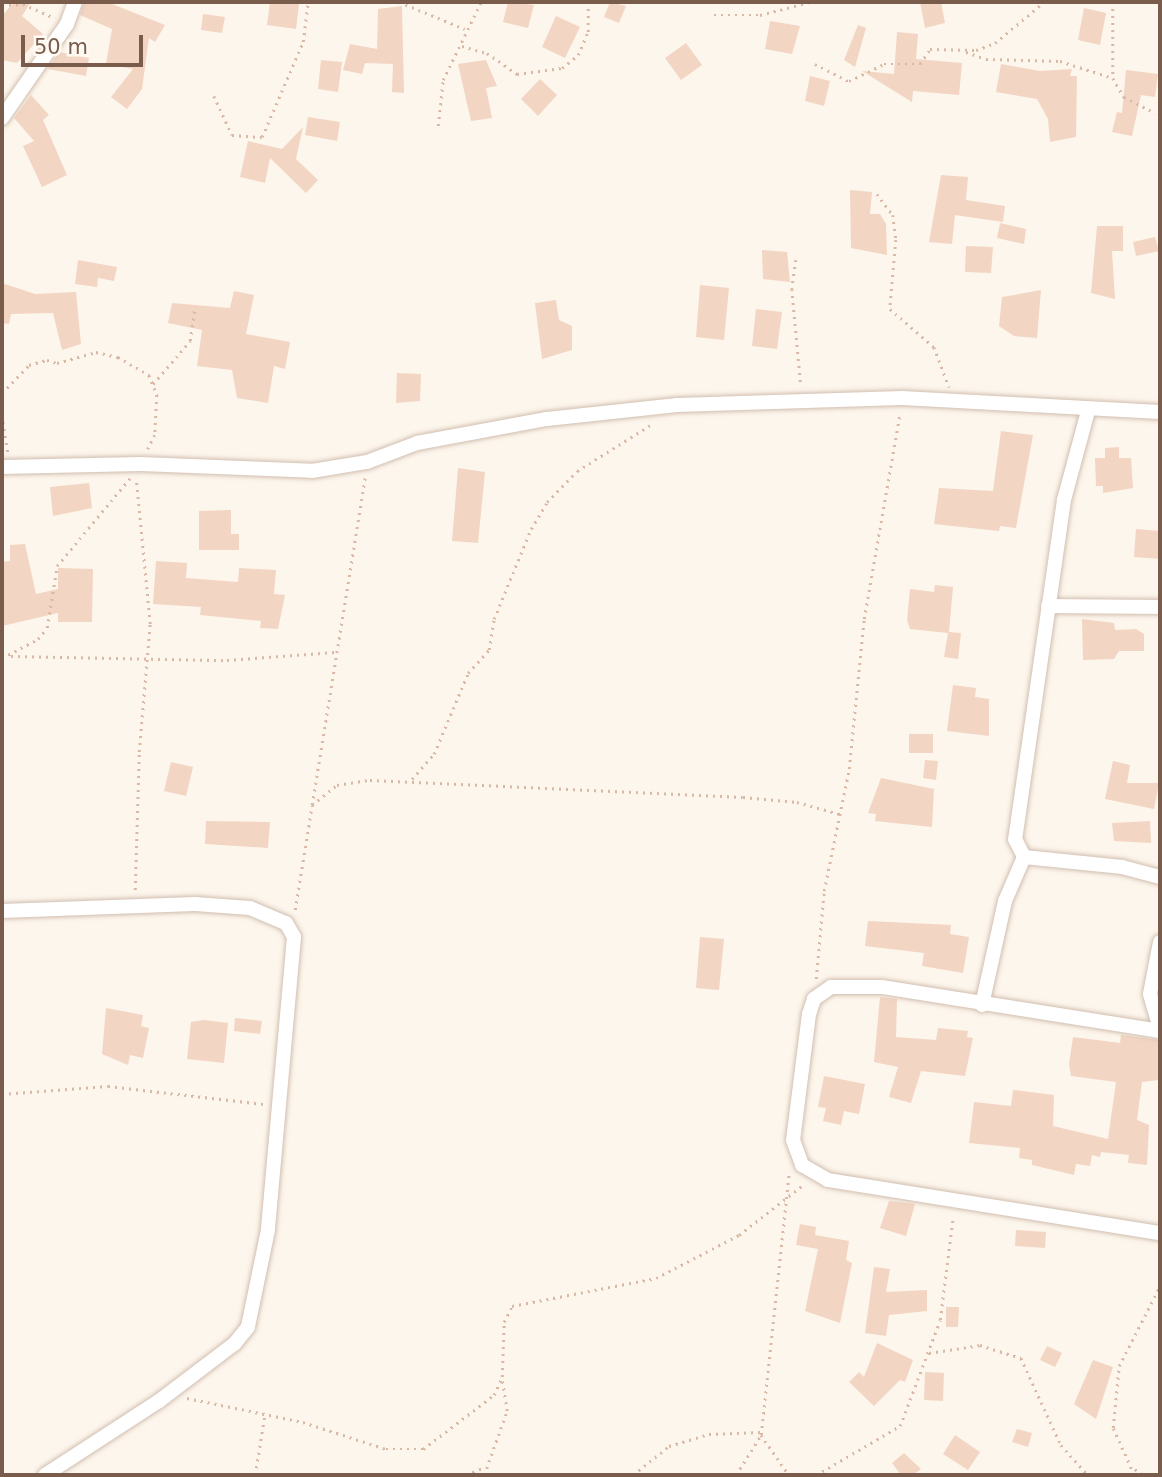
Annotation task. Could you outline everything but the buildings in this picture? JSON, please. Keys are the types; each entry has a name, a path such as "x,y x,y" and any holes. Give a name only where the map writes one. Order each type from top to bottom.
{"street":[{"path":"2,118 67,24 75,2"},
{"path":"8,466 141,464 312,471 367,462 417,443 521,424 677,405 902,398 1088,411 1160,411"},
{"path":"982,1005 1005,901 1024,857 1015,839 1048,606 1064,500 1088,411"},
{"path":"1048,606 1160,607"},
{"path":"1024,857 1122,867 1160,877"},
{"path":"2,911 134,907 250,908 286,923 295,937 268,1230 248,1327 234,1344 159,1401 45,1475"},
{"path":"1160,942 1150,994 1160,1031 851,984 814,999 793,1140 802,1165 828,1180 957,1203 1160,1233"}],"path":[{"path":"214,96 232,135 262,137 303,42 308,2"},
{"path":"399,2 466,29"},
{"path":"438,127 443,80 462,46 466,29 481,2"},
{"path":"462,46 487,53 517,74 562,68 578,55 589,32 588,2"},
{"path":"714,15 760,15 810,2"},
{"path":"966,52 995,43 1044,2"},
{"path":"1113,2 1113,78 1124,97 1155,113"},
{"path":"2,5 23,4 67,24"},
{"path":"815,64 849,81 884,64 920,64 930,49 966,52 986,59 1060,61 1113,78"},
{"path":"877,194 893,215 896,240 890,309 934,347 953,400"},
{"path":"796,260 792,289 797,371 810,401"},
{"path":"153,384 191,341 195,306"},
{"path":"2,393 29,365 96,352 137,366 153,384 155,435 141,464"},
{"path":"814,999 824,891 840,814 864,619 902,398"},
{"path":"412,779 434,754 468,673 489,650 494,620 531,529 547,502 577,471 677,405"},
{"path":"2,415 8,466"},
{"path":"295,937 296,877 313,805 367,462"},
{"path":"2,658 38,639 47,628 57,566 135,471 149,598 149,657 139,752 134,907"},
{"path":"7,656 98,661 149,657 228,660 335,652"},
{"path":"313,805 337,786 412,779 526,790 743,797 797,802 840,814"},
{"path":"2,1094 108,1086 279,1105"},
{"path":"736,1475 761,1433 789,1166"},
{"path":"484,1475 507,1411 502,1377 505,1322 513,1306 656,1278 739,1236 783,1205 793,1188 828,1180"},
{"path":"816,1475 900,1426 940,1320 957,1203"},
{"path":"1134,1475 1113,1428 1119,1366 1160,1286"},
{"path":"928,1353 980,1345 1021,1358 1067,1455 1088,1475"},
{"path":"159,1401 195,1399 265,1413 386,1449 424,1449 485,1407 502,1377"},
{"path":"255,1475 265,1413"},
{"path":"633,1475 669,1446 709,1434 761,1433"},
{"path":"761,1433 789,1475"},
{"path":"466,1475 486,1466"},
{"path":"1133,1468 1143,1475"}]}
